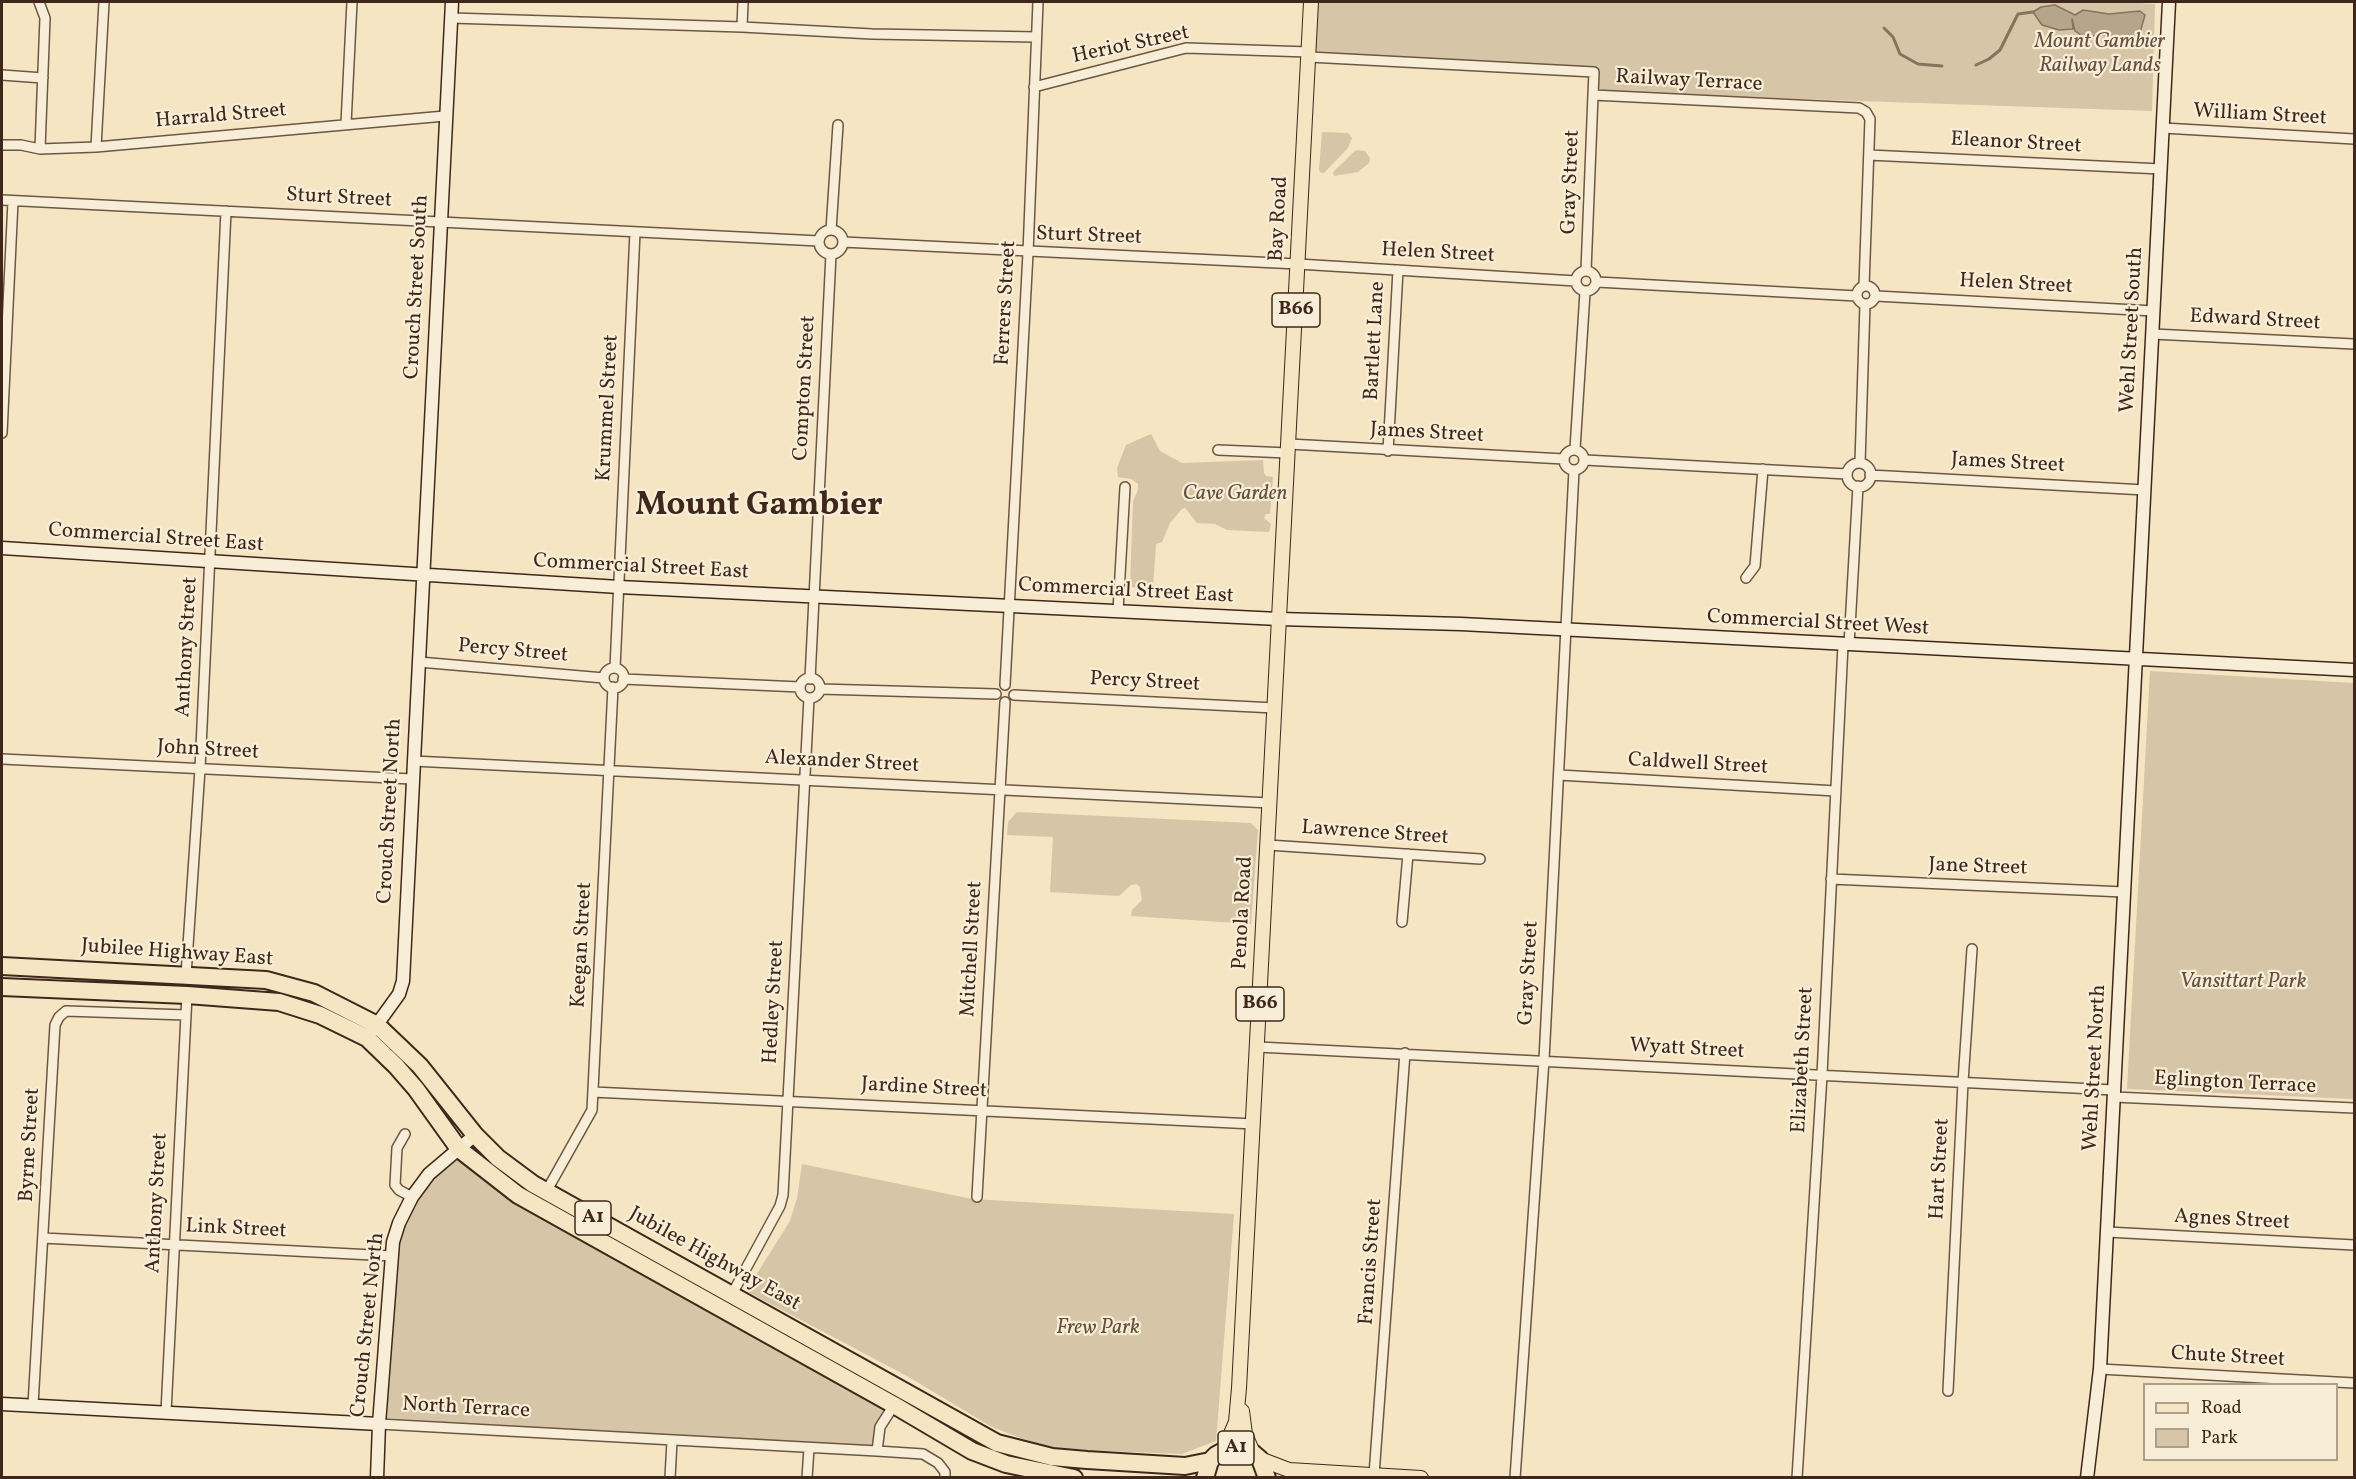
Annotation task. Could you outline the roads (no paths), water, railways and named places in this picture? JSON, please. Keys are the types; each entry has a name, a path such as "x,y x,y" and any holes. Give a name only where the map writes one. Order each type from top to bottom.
{"highway":[{"name":"Jubilee Highway East","path":"7,966 266,980 314,993 420,1066 475,1135 498,1158 546,1192 731,1296 894,1405 972,1451 1006,1464 1074,1478"},
{"path":"7,966 7,987"},
{"name":"Jubilee Highway East","path":"7,987 187,995 279,1002 372,1031 459,1149 518,1195 822,1356 997,1443 1052,1457 1185,1466 1210,1461"},
{"path":"972,1451 981,1434"},
{"name":"A1","path":"1205,1478 1210,1461 1224,1450 1235,1448 1257,1456 1267,1478"}],"main road":[{"name":"Bay Road","path":"1279,619 1311,2"},
{"name":"Penola Road","path":"1224,1450 1236,1422 1239,1388 1279,619"},
{"name":"Penola Road","path":"1239,1388 1245,1434 1257,1456"},
{"path":"1257,1456 1289,1470 1421,1478"}],"street":[{"path":"39,2 45,18 40,149"},
{"path":"96,147 104,2"},
{"path":"346,124 352,2"},
{"name":"Crouch Street South","path":"423,575 452,2"},
{"path":"742,27 743,2"},
{"name":"Ferrers Street","path":"1009,605 1028,253 1038,2"},
{"name":"Wehl Street South","path":"2136,660 2169,2"},
{"path":"451,18 742,27 872,34 1036,37"},
{"name":"Heriot Street","path":"1034,87 1186,48 1309,55"},
{"name":"Railway Terrace","path":"1309,55 1594,72 1593,95 1859,108 1866,112 1870,119 1869,155"},
{"path":"2,75 43,78"},
{"name":"Gray Street","path":"1586,271 1593,95"},
{"name":"Harrald Street","path":"2,145 21,145 40,149 96,147 445,116"},
{"path":"831,230 838,125"},
{"name":"William Street","path":"2163,128 2355,139"},
{"path":"1864,286 1873,288 1876,296 1873,301 1865,304 1860,302 1857,296 1858,291 1864,286 1869,155"},
{"name":"Eleanor Street","path":"1869,155 2161,169"},
{"name":"Sturt Street","path":"2,200 819,241"},
{"path":"2,433 3,373 13,201"},
{"name":"Anthony Street","path":"186,975 200,769 226,211"},
{"path":"831,230 841,235 843,243 840,249 831,254 821,248 819,241 824,232 831,230"},
{"name":"Krummel Street","path":"619,587 635,232"},
{"name":"Sturt Street","path":"843,243 1299,264"},
{"name":"Compton Street","path":"814,596 831,254"},
{"name":"Helen Street","path":"1299,264 1576,281"},
{"name":"Bartlett Lane","path":"1388,451 1398,270"},
{"path":"1586,271 1595,275 1597,282 1595,288 1585,292 1577,287 1576,281 1578,275 1586,271"},
{"path":"1597,282 1857,296"},
{"path":"1575,449 1585,292"},
{"name":"Helen Street","path":"1876,296 2154,311"},
{"path":"1860,463 1865,304"},
{"name":"Edward Street","path":"2153,334 2355,344"},
{"name":"James Street","path":"1218,450 1289,448 1564,459"},
{"path":"1575,449 1583,454 1585,460 1583,466 1574,470 1568,468 1564,459 1566,453 1575,449"},
{"path":"1585,460 1847,474"},
{"path":"1860,463 1866,466 1870,475 1868,482 1858,486 1849,481 1847,474 1853,465 1860,463"},
{"path":"1746,578 1755,566 1762,469"},
{"name":"Gray Street","path":"1515,1478 1544,1060 1574,470"},
{"name":"James Street","path":"1870,475 2145,490"},
{"name":"Elizabeth Street","path":"1797,1478 1822,1075 1836,791 1858,486"},
{"path":"1118,611 1125,487"},
{"name":"Commercial Street East","path":"2,548 619,587 1279,619"},
{"name":"Crouch Street North","path":"372,1031 399,994 403,981 423,575"},
{"path":"615,668 619,587"},
{"path":"810,679 814,596"},
{"path":"1005,685 1009,605"},
{"name":"Commercial Street West","path":"1279,619 1450,624 2355,670"},
{"name":"Wehl Street North","path":"2087,1478 2100,1369 2136,660"},
{"name":"Percy Street","path":"419,662 604,678"},
{"path":"615,668 622,673 623,679 621,684 613,687 606,684 604,678 609,669 615,668"},
{"path":"623,679 800,687"},
{"path":"810,679 818,683 820,688 816,697 809,698 804,696 800,687 805,680 810,679"},
{"path":"1005,685 1011,687 1014,695 1011,700 1005,702 999,701 996,693 998,688 1005,685"},
{"name":"Keegan Street","path":"546,1192 592,1110 613,687"},
{"path":"820,688 996,693"},
{"name":"Percy Street","path":"1014,695 1275,708"},
{"name":"Hedley Street","path":"731,1296 780,1206 783,1195 809,698"},
{"name":"Mitchell Street","path":"977,1197 1005,702"},
{"name":"John Street","path":"2,759 412,779"},
{"name":"Alexander Street","path":"413,761 1270,803"},
{"name":"Caldwell Street","path":"1559,775 1836,791"},
{"name":"Lawrence Street","path":"1268,845 1480,859"},
{"path":"1402,922 1408,854"},
{"name":"Jane Street","path":"1831,879 2124,892"},
{"name":"Hart Street","path":"1948,1391 1972,949"},
{"name":"Anthony Street","path":"166,1412 187,995"},
{"name":"Byrne Street","path":"33,1405 55,1024 58,1017 66,1011 76,1010 186,1015"},
{"name":"Wyatt Street","path":"1258,1047 1963,1082 2114,1093"},
{"name":"Francis Street","path":"1374,1474 1405,1053"},
{"name":"Jardine Street","path":"593,1092 1254,1124"},
{"name":"Eglington Terrace","path":"2114,1093 2355,1108"},
{"path":"405,1134 397,1148 395,1185 412,1197"},
{"name":"Crouch Street North","path":"377,1478 393,1242 399,1223 412,1197 429,1174 475,1135"},
{"name":"Agnes Street","path":"2107,1232 2355,1245"},
{"name":"Link Street","path":"43,1238 392,1256"},
{"name":"Chute Street","path":"2100,1369 2355,1383"},
{"name":"North Terrace","path":"2,1404 923,1454 938,1463 945,1472 945,1478"},
{"path":"877,1451 880,1427 894,1405"},
{"path":"670,1478 672,1441"},
{"path":"807,1478 809,1448"}],"waterway":[{"path":"1976,65 1989,59 2000,50 2018,14 2033,12"},
{"path":"1884,28 1893,37 1900,54 1918,64 1942,66"}],"district":[{"name":"Mount Gambier","path":"759,508"}],"park label":[{"name":"Mount Gambier Railway Lands","path":"2100,55"},
{"name":"Cave Garden","path":"1235,495"},
{"name":"Vansittart Park","path":"2243,983"},
{"name":"Frew Park","path":"1098,1329"}]}
